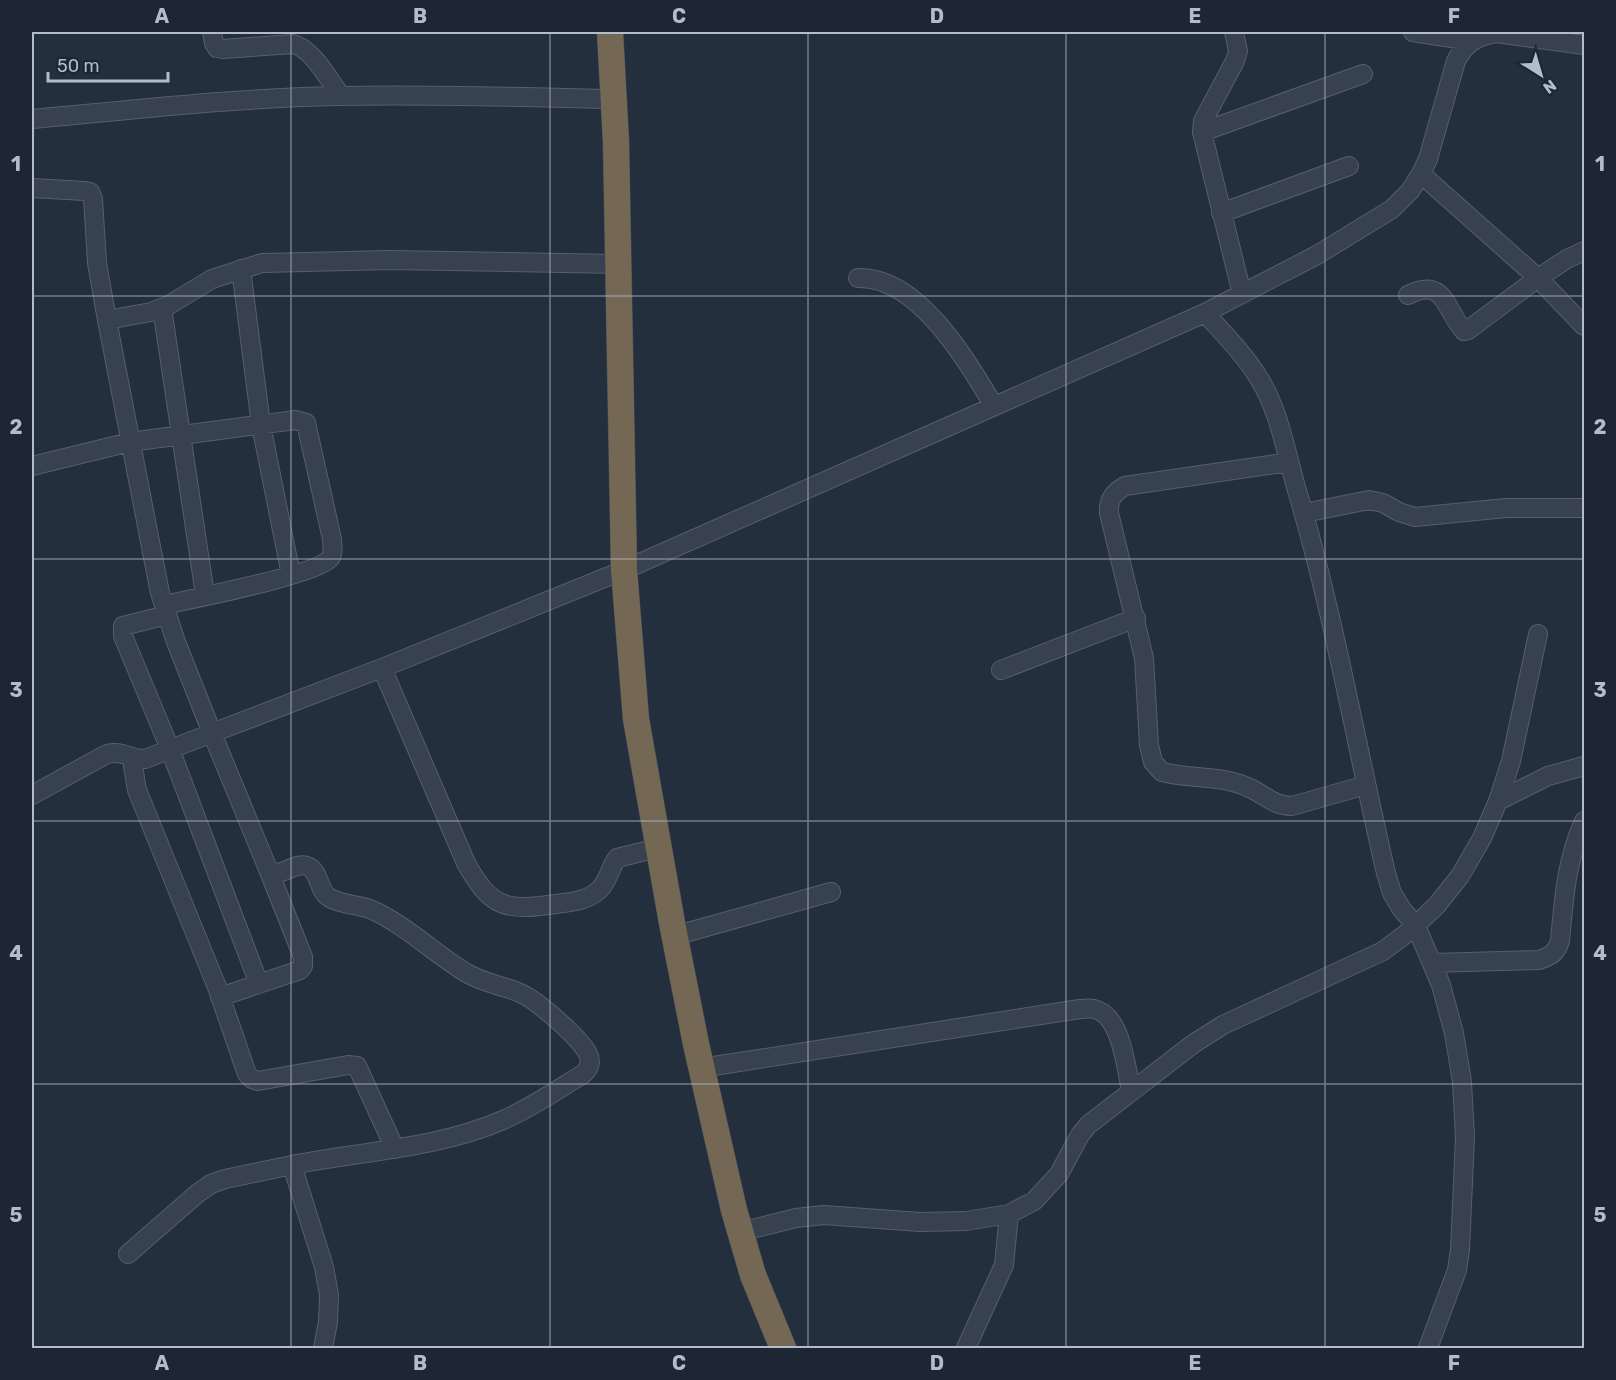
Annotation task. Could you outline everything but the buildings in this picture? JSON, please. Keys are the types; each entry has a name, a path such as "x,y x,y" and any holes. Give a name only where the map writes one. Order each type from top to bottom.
{"highway":[{"path":"610,32 619,264 624,570 636,719 674,936 701,1068 740,1232 753,1275 783,1348"}],"street":[{"path":"212,32 217,48 223,49 293,44 299,46 312,57 340,96"},
{"path":"1234,32 1238,51 1235,61 1203,121 1202,132 1242,294"},
{"path":"1413,32 1471,41"},
{"path":"32,795 107,754 117,752 145,759 382,668 624,570 1205,313 1317,255 1392,209 1410,191 1428,159 1456,61 1462,49 1471,41 1484,35 1517,33 1584,45"},
{"path":"1202,132 1363,74"},
{"path":"32,119 194,104 340,96 449,94 614,99"},
{"path":"1221,213 1349,166"},
{"path":"1421,174 1538,278 1584,326"},
{"path":"32,188 90,192 94,207 97,263 107,320 166,610 212,733 304,963 300,970 220,997"},
{"path":"1408,295 1427,288 1437,291 1464,331 1468,330 1538,278 1584,251"},
{"path":"107,320 162,308 212,279 262,263 390,260 619,264"},
{"path":"241,269 261,425 291,575"},
{"path":"858,278 871,278 885,283 903,292 921,308 963,356 994,406"},
{"path":"162,308 205,595"},
{"path":"1205,313 1243,356 1261,381 1274,413 1304,513 1392,893 1416,926 1433,963 1454,1033 1462,1082 1465,1137 1460,1250 1456,1270 1428,1348"},
{"path":"32,466 130,442 295,420 306,423 332,539 331,558 322,564 291,575 205,595 127,624 122,630 170,749 259,984"},
{"path":"1289,462 1125,486 1117,490 1111,498 1108,505 1109,513 1144,658 1149,745 1153,762 1162,772 1230,781 1247,786 1280,806 1292,806 1366,784"},
{"path":"1304,513 1369,500 1383,503 1399,512 1415,517 1506,508 1584,508"},
{"path":"1001,670 1136,618"},
{"path":"740,1232 796,1218 824,1215 920,1222 966,1221 1009,1214 1034,1201 1059,1174 1088,1125 1193,1044 1223,1025 1383,951 1416,926 1437,905 1460,876 1482,838 1498,801 1511,761 1538,634"},
{"path":"382,668 466,864 478,886 492,899 508,907 528,908 578,901 589,897 603,886 618,858 658,848"},
{"path":"134,758 134,779 137,790 220,997 244,1068 252,1079 258,1081 348,1065 357,1066 395,1149"},
{"path":"1498,801 1548,776 1584,766"},
{"path":"1433,963 1539,960 1550,957 1557,951 1560,941 1566,873 1584,821"},
{"path":"128,1254 211,1184 292,1165 419,1145 469,1133 505,1120 588,1069 590,1063 588,1054 558,1020 539,1004 521,993 483,982 467,974 387,917 369,908 330,898 324,894 313,870 308,866 279,873 268,869"},
{"path":"674,936 831,892"},
{"path":"701,1068 1080,1009 1095,1009 1106,1015 1114,1027 1122,1046 1131,1092"},
{"path":"292,1165 324,1267 329,1295 328,1322 323,1348"},
{"path":"966,1348 1005,1265 1009,1214"}]}
